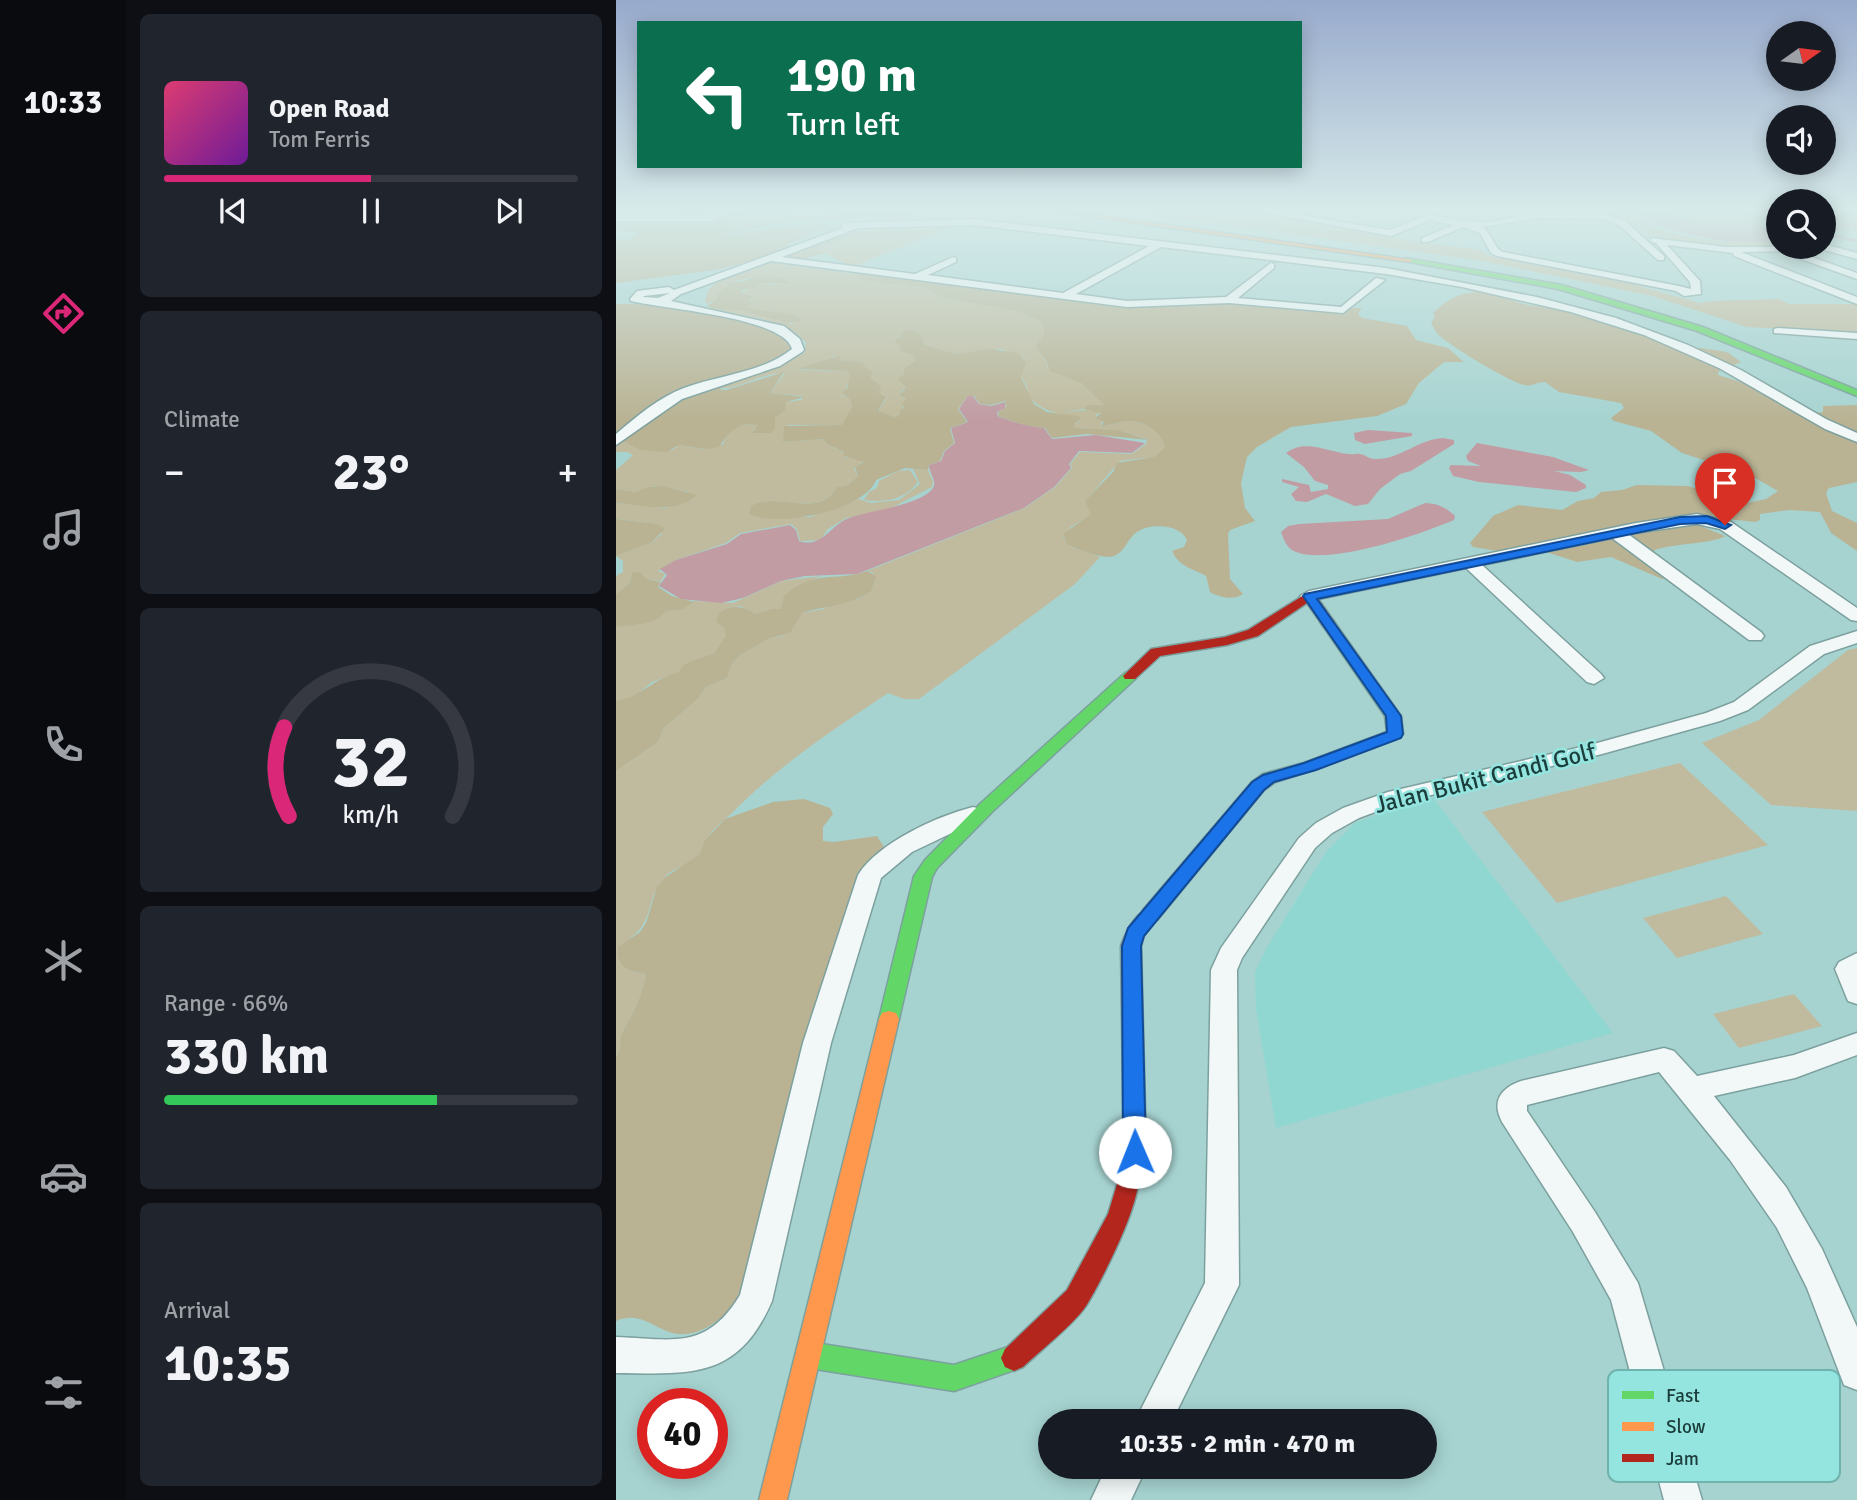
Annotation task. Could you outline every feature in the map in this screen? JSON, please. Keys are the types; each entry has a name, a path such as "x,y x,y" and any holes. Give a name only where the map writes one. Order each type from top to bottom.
{"main road":[{"path":"1526,280 1559,286 1700,329 1857,393"},
{"path":"1557,280 1691,317 1857,381"},
{"path":"773,1500 918,890 931,864 988,807 1156,652 1227,641 1253,633 1309,596 1393,716 1395,734 1310,766 1269,778 1258,786 1135,933 1131,946 1135,1152 1119,1216 1076,1299 1017,1357 954,1378 809,1355"}],"street":[{"path":"616,441 654,410 678,395 778,362 798,350 798,344 792,335 776,327 679,297 639,296 694,280"},
{"path":"679,297 719,280"},
{"path":"940,280 1127,304 1229,300 1343,310 1380,280"},
{"path":"1065,296 1094,280"},
{"path":"1229,300 1254,280"},
{"path":"1433,280 1603,318 1686,348 1754,382 1825,426 1857,438"},
{"path":"1633,280 1689,293 1698,289 1694,280"},
{"path":"1679,289 1684,284 1683,280"},
{"path":"1803,280 1857,301"},
{"path":"1779,331 1857,335"},
{"path":"1309,596 1697,519 1725,525 1857,615"},
{"path":"1616,533 1755,636"},
{"path":"1469,563 1594,678"},
{"name":"Jalan Bukit Candi Golf","path":"1159,1409 1222,1285 1224,970 1230,955 1307,843 1324,828 1351,813 1396,797 1607,747 1713,717 1741,706 1818,650 1857,637"},
{"path":"616,1355 689,1355 714,1349 735,1335 746,1321 755,1301 817,1043 870,875 884,858 902,846 988,807"},
{"path":"1857,963 1848,969 1857,994"},
{"path":"1690,1089 1795,1066 1857,1044"},
{"path":"1647,1370 1626,1296 1584,1222 1512,1113 1510,1102 1521,1093 1550,1084 1664,1059 1775,1197 1800,1238 1836,1315 1857,1373"},
{"path":"1110,1500 1121,1479"},
{"path":"1678,1482 1683,1500"}],"shaded area":[{"path":"616,280 639,280 616,283"},
{"path":"724,280 744,280 730,283 718,295 719,298 707,304 705,301 708,291 714,284"},
{"path":"781,280 865,280 927,288 940,297 1021,312 1040,321 1044,326 1044,335 1036,344 1048,367 1081,383 1104,405 1087,405 1084,409 1063,412 1101,412 1095,416 1105,421 1101,423 1102,426 1125,421 1144,424 1160,436 1165,447 1154,457 1120,461 1088,498 1087,504 1092,514 1071,527 1063,537 1072,547 1100,557 1075,584 919,699 904,699 888,693 827,734 768,779 718,825 708,836 696,858 665,877 655,893 643,925 629,939 635,972 646,974 637,1004 623,1031 616,1057 616,771 658,742 664,728 699,698 706,687 727,678 732,664 739,656 768,639 782,636 802,613 823,609 833,603 858,599 871,592 875,580 873,573 867,571 1025,508 1055,487 1072,468 1070,464 1080,452 1132,454 1146,444 1147,439 1117,430 1075,428 1074,424 1080,421 1042,408 1029,397 1021,376 1025,359 1001,349 956,354 923,344 924,340 916,331 904,332 897,339 902,348 899,350 914,355 915,361 904,375 903,384 906,387 900,392 901,397 906,399 900,414 895,417 878,411 886,399 879,393 880,385 871,378 873,373 865,368 862,362 839,360 835,356 823,363 797,370 848,371 851,376 843,395 850,400 852,407 843,425 787,425 783,442 823,439 845,453 844,457 864,461 854,468 858,476 848,485 837,487 819,502 808,504 773,501 751,506 753,516 810,517 859,499 871,503 899,500 920,484 913,469 928,470 933,482 932,487 889,509 846,518 828,529 820,540 800,541 797,529 791,524 740,533 726,543 676,560 658,571 665,574 661,581 646,579 644,575 631,575 629,584 616,594 616,576 623,572 623,561 616,556 651,543 662,534 658,524 616,519 616,503 666,508 693,499 688,492 654,486 636,492 616,489 616,470 633,455 616,452 616,445 624,440 672,450 679,445 704,449 723,444 728,434 741,426 759,425 752,431 773,423 777,414 783,412 786,402 801,400 803,396 770,393 785,373 719,389 707,388 784,364 804,353 806,343 787,328 716,309 740,310 792,324 798,318 796,315 746,307 753,297 741,293 759,283 778,284"},
{"path":"785,280 791,283 759,283 753,288 742,290 742,293 753,297 749,301 752,304 746,307 796,315 801,321 787,323 740,310 714,309 707,306 718,298 717,295 730,283"},
{"path":"924,280 1126,305 1229,301 1345,312 1352,308 1362,308 1358,314 1362,318 1407,326 1416,340 1448,348 1464,362 1444,362 1419,383 1406,404 1377,416 1291,427 1257,447 1247,457 1241,483 1245,508 1255,521 1230,530 1228,534 1230,579 1243,594 1226,598 1210,592 1206,576 1182,564 1175,556 1172,551 1184,547 1187,540 1172,528 1157,526 1143,529 1134,535 1121,551 1109,557 1067,544 1063,534 1091,514 1085,501 1113,472 1117,463 1154,457 1165,447 1160,436 1144,424 1125,421 1102,426 1104,421 1095,418 1101,413 1084,409 1087,405 1104,405 1081,383 1050,371 1046,360 1036,348 1044,335 1044,326 1040,321 1021,312 940,297 927,288 866,281"},
{"path":"1575,280 1612,280 1700,303 1780,299 1789,304 1857,304 1857,332 1747,327 1652,296"},
{"path":"1487,292 1523,304 1568,311 1611,322 1679,349 1701,348 1727,352 1741,362 1719,371 1718,375 1754,386 1814,413 1823,412 1823,406 1857,405 1857,482 1829,488 1826,493 1832,511 1857,523 1857,551 1831,533 1820,512 1789,510 1760,514 1760,520 1755,522 1699,516 1691,522 1725,536 1655,550 1653,553 1668,577 1662,579 1611,557 1577,562 1546,552 1503,552 1473,547 1470,543 1493,516 1518,505 1562,510 1578,501 1594,498 1601,492 1637,485 1688,486 1701,490 1718,503 1732,506 1766,499 1778,491 1750,475 1682,453 1651,431 1614,421 1611,418 1624,408 1621,403 1559,392 1545,382 1527,385 1517,382 1464,353 1436,332 1431,323 1435,317 1433,313 1445,303 1463,294"},
{"path":"616,304 704,311 746,321 788,336 794,350 776,361 706,383 707,388 720,387 721,390 726,390 784,372 770,393 805,397 786,402 785,410 775,418 775,428 771,433 752,433 758,425 744,425 730,433 719,447 706,449 679,445 666,452 640,450 624,441 616,445"},
{"path":"908,330 917,332 924,340 923,344 956,354 990,349 1018,353 1026,362 1021,377 1034,404 1047,412 1079,416 1081,419 1074,424 1075,428 1118,430 1148,440 1088,434 1052,438 1045,428 1021,424 999,416 998,412 1006,407 1005,401 991,405 980,404 974,396 968,396 958,409 967,422 950,428 954,443 944,451 940,461 929,465 928,470 905,468 876,480 869,491 855,500 819,514 779,519 749,514 751,506 762,502 819,502 829,497 837,487 848,485 858,476 855,467 864,462 843,456 844,452 827,444 823,439 783,442 784,426 842,425 852,407 850,400 842,393 847,388 850,375 848,371 797,369 839,356 840,360 862,362 873,372 871,378 881,386 879,393 886,397 878,411 895,417 904,408 902,404 906,399 899,395 906,387 898,379 904,374 904,369 915,361 914,355 899,351 901,347 894,341"},
{"path":"968,396 973,396 979,404 991,406 1005,402 1005,408 997,412 998,416 1044,428 1052,439 1096,435 1145,443 1132,453 1079,451 1069,464 1071,468 1054,487 1024,508 857,574 805,576 781,581 743,598 721,603 681,599 659,586 667,575 660,569 676,560 727,544 741,534 790,525 796,530 799,541 814,542 849,518 908,503 929,493 934,484 929,465 941,461 945,451 955,443 951,428 968,422 959,409"},
{"path":"1368,430 1412,433 1412,436 1365,444 1355,440 1354,433"},
{"path":"1443,438 1454,440 1454,444 1411,471 1400,474 1380,489 1368,504 1355,506 1326,494 1307,502 1296,501 1291,494 1299,487 1282,482 1282,479 1309,485 1311,492 1328,489 1328,485 1315,481 1304,467 1286,453 1293,449 1309,446 1375,459 1392,456"},
{"path":"1477,443 1553,457 1589,470 1554,471 1570,475 1586,485 1586,488 1576,492 1479,482 1453,476 1449,468 1451,465 1481,466 1468,461 1466,456"},
{"path":"910,470 918,482 907,493 886,500 864,500 869,492 877,488 879,481 898,471"},
{"path":"662,486 697,495 689,501 669,507 616,503 616,489 636,492 648,487"},
{"path":"1425,503 1445,508 1455,516 1454,520 1398,540 1352,552 1311,555 1296,552 1286,544 1281,532 1288,526 1299,524 1388,519"},
{"path":"616,519 658,524 665,529 651,543 616,556"},
{"path":"867,571 876,576 871,592 846,603 802,613 790,633 768,639 739,656 732,664 727,678 706,687 699,698 664,728 658,742 616,771 616,701 633,696 662,678 679,672 683,665 714,653 726,636 724,628 716,622 719,613 733,607 756,614 781,609 784,596 805,582"},
{"path":"640,572 647,579 661,582 658,587 672,596 694,602 681,610 666,611 650,622 616,627 616,594 629,584 632,573"},
{"path":"821,576 802,584 782,604 782,609 756,614 740,606 728,608 724,628 727,636 714,653 682,667 681,671 652,682 631,699 616,701 616,627 649,622 666,611 681,610 694,601 733,603 782,581"},
{"path":"1857,648 1857,811 1771,805 1702,743 1759,720 1848,650"},
{"path":"1680,763 1768,845 1557,903 1482,812"},
{"path":"1431,795 1613,1033 1276,1128 1256,1009 1255,972 1266,949 1326,852 1355,823"},
{"path":"804,799 830,808 833,814 823,827 823,841 877,836 884,847 755,1279 738,1301 716,1322 690,1334 676,1334 634,1318 616,1321 616,1057 622,1034 637,1004 646,974 621,964 618,947 640,932 646,923 657,887 664,878 700,854 705,840 725,819 773,802"},
{"path":"1726,896 1763,934 1677,958 1643,918"},
{"path":"1794,994 1822,1026 1739,1048 1713,1014"}],"traffic: fast":[{"path":"1520,280 1559,287 1700,329 1857,393"},
{"path":"1150,915 1258,786 1269,778 1310,766 1395,734 1393,716 1328,623"},
{"path":"889,1019 923,876 931,864 987,807 1130,676"},
{"path":"809,1355 954,1378 1014,1358"}],"traffic: slow":[{"path":"1129,1178 1135,1152 1131,946 1135,933 1150,915"},
{"path":"773,1500 889,1019"}],"traffic: jam":[{"path":"1130,676 1156,652 1227,641 1253,633 1309,596 1328,623"},
{"path":"1014,1358 1076,1299 1119,1216 1129,1178"}],"route":[{"path":"1135,1152 1131,946 1135,933 1258,786 1269,778 1310,766 1393,737 1395,734 1393,716 1309,596 1680,520 1707,520 1725,525"}]}
